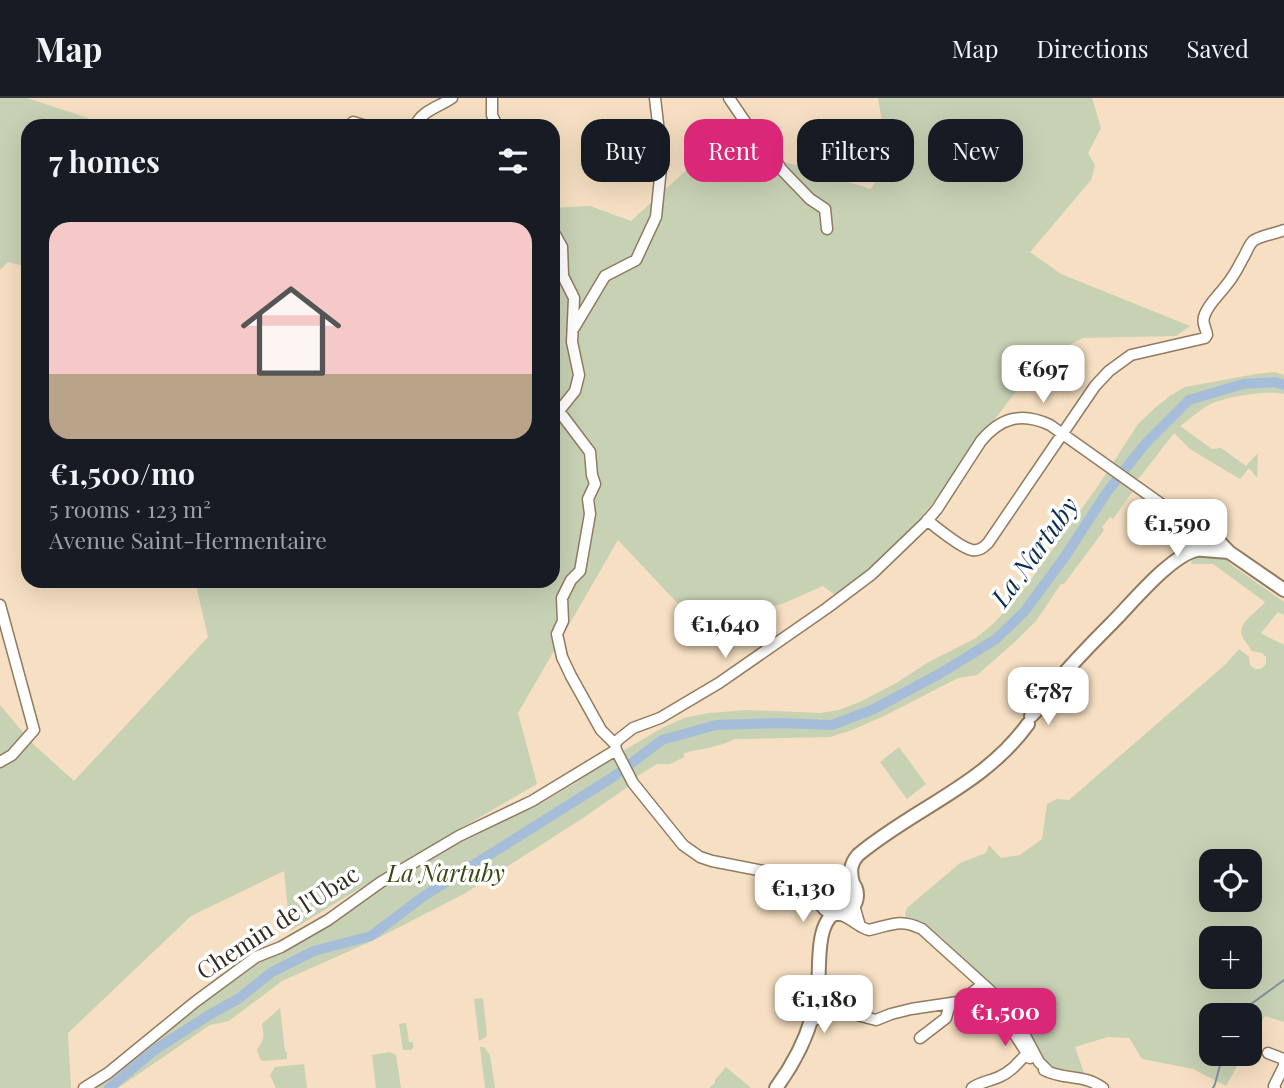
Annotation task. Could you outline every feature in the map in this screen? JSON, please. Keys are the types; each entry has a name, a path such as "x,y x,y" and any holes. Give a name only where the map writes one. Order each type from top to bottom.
{"main road":[{"path":"1170,566 1191,526 1199,524 1205,526 1229,552 1284,590"},
{"path":"820,945 829,917 846,912 854,905 857,895 851,871 858,855 977,777 1008,749 1055,684 1078,658 1170,566 1209,542 1210,533"},
{"path":"1184,537 1189,548 1229,552"},
{"path":"767,1088 790,1059 812,1020 820,945 819,888 826,879 839,875 853,883"},
{"path":"820,900 829,912 836,914"},
{"path":"776,1088 817,992"}],"street":[{"path":"419,119 422,114 452,98"},
{"path":"492,98 494,119"},
{"path":"572,331 605,276 636,260 656,217 662,158 655,98"},
{"path":"729,98 748,126 766,143 781,169 810,199 825,209 827,229"},
{"path":"927,520 966,548 981,550 1061,433 1109,370 1131,355 1205,338 1205,313 1225,287 1251,243 1284,230"},
{"path":"560,243 563,275 574,298 572,342 579,375 575,391 560,410"},
{"path":"560,412 590,452 595,484 588,499 590,514 580,571 571,580 562,598 564,621 557,634 562,657 571,676 601,730 616,749 633,783 683,845 700,857 719,863 798,877 806,881 820,900"},
{"name":"Chemin de l'Ubac","path":"84,1088 108,1073 195,1002 256,957 281,947 328,920 381,882 459,836 532,801 616,749 618,738 633,728 660,718 719,683 843,596 877,570 927,520 981,441 1002,422 1015,418 1037,419 1181,517 1199,524"},
{"path":"1181,517 1184,537"},
{"path":"0,605 34,730 12,755 0,762"},
{"path":"806,881 826,879"},
{"path":"854,905 860,926"},
{"path":"836,914 869,930 902,922 922,929 1005,1004 1023,1030 1029,1051 1049,1072 1082,1077 1103,1088"},
{"path":"812,1020 842,1011 876,1020 901,1012 950,1004 964,999 982,985"},
{"path":"920,1038 946,1018 950,1004"},
{"path":"972,1088 1000,1077 1020,1062 1029,1051"},
{"path":"1268,1053 1284,1062 1275,1088"}],"green space":[{"path":"0,98 27,98 88,118 21,119 21,265 8,262 0,270"},
{"path":"878,98 1092,98 1101,128 1088,153 1095,165 1091,180 1030,252 1061,274 1190,326 1176,336 1083,338 1040,360 941,493 896,547 874,568 835,595 823,586 782,604 699,626 618,540 518,713 537,784 290,931 284,871 191,916 68,1033 71,1088 0,1088 0,705 32,743 74,781 208,637 197,588 560,588 560,208 590,206 631,221 684,172 684,182 783,182 783,161 797,166 797,182 849,182 871,189 875,182 914,182 914,119 882,119"},
{"name":"La Nartuby","path":"1274,372 1284,375 1284,394 1256,394 1223,400 1207,406 1180,426 1212,449 1221,448 1246,466 1258,453 1257,478 1249,468 1240,479 1190,449 1174,433 1140,477 1128,488 1133,491 1113,519 1110,517 1102,527 1104,530 1064,584 1061,584 1036,621 977,675 958,678 884,716 830,737 735,739 684,753 684,757 670,764 657,764 583,818 464,894 374,940 282,981 229,1021 210,1025 118,1088 84,1088 256,961 459,836 542,803 662,728 684,718 709,713 748,710 820,713 839,710 862,701 976,638 993,624 1022,592 1098,486 1138,424 1155,408 1185,387"},
{"path":"1215,554 1225,556 1230,564 1284,602 1284,615 1278,612 1261,633 1284,645 1284,1022 1265,1016 1262,1021 1262,1003 1199,1003 1199,1066 1237,1066 1226,1086 1193,1069 1142,1059 1129,1038 1108,1037 1075,1047 1084,1073 1052,1067 1032,1045 1019,1016 991,985 939,935 906,918 905,914 907,908 960,863 986,853 989,845 1001,858 1020,855 1042,839 1047,804 1057,799 1069,800 1226,664 1239,649 1249,657 1250,665 1255,669 1261,669 1266,664 1266,657 1262,653 1251,651 1242,630 1246,621 1265,602 1213,564 1191,564 1192,558"},
{"path":"899,747 926,784 907,799 880,762"},
{"path":"483,998 487,1034 479,1041 474,999"},
{"path":"280,1008 287,1059 262,1061 257,1050 263,1037 262,1024"},
{"path":"406,1023 409,1042 413,1042 411,1050 403,1050 399,1024"},
{"path":"480,1047 484,1047 490,1055 495,1088 485,1088"},
{"path":"390,1052 396,1055 401,1088 376,1088 372,1055"},
{"path":"304,1064 307,1088 276,1088 270,1075 275,1067"},
{"path":"726,1067 751,1088 709,1088"}],"waterway":[{"name":"La Nartuby","path":"109,1088 156,1049 238,999 272,972 314,951 371,936 424,896 613,777 662,740 716,725 832,725 874,709 941,673 996,639 1024,612 1064,558 1107,492 1145,444 1189,400 1243,384 1275,382 1284,385"},
{"path":"1252,1003 1284,980"},
{"path":"1213,1088 1220,1066"}]}
